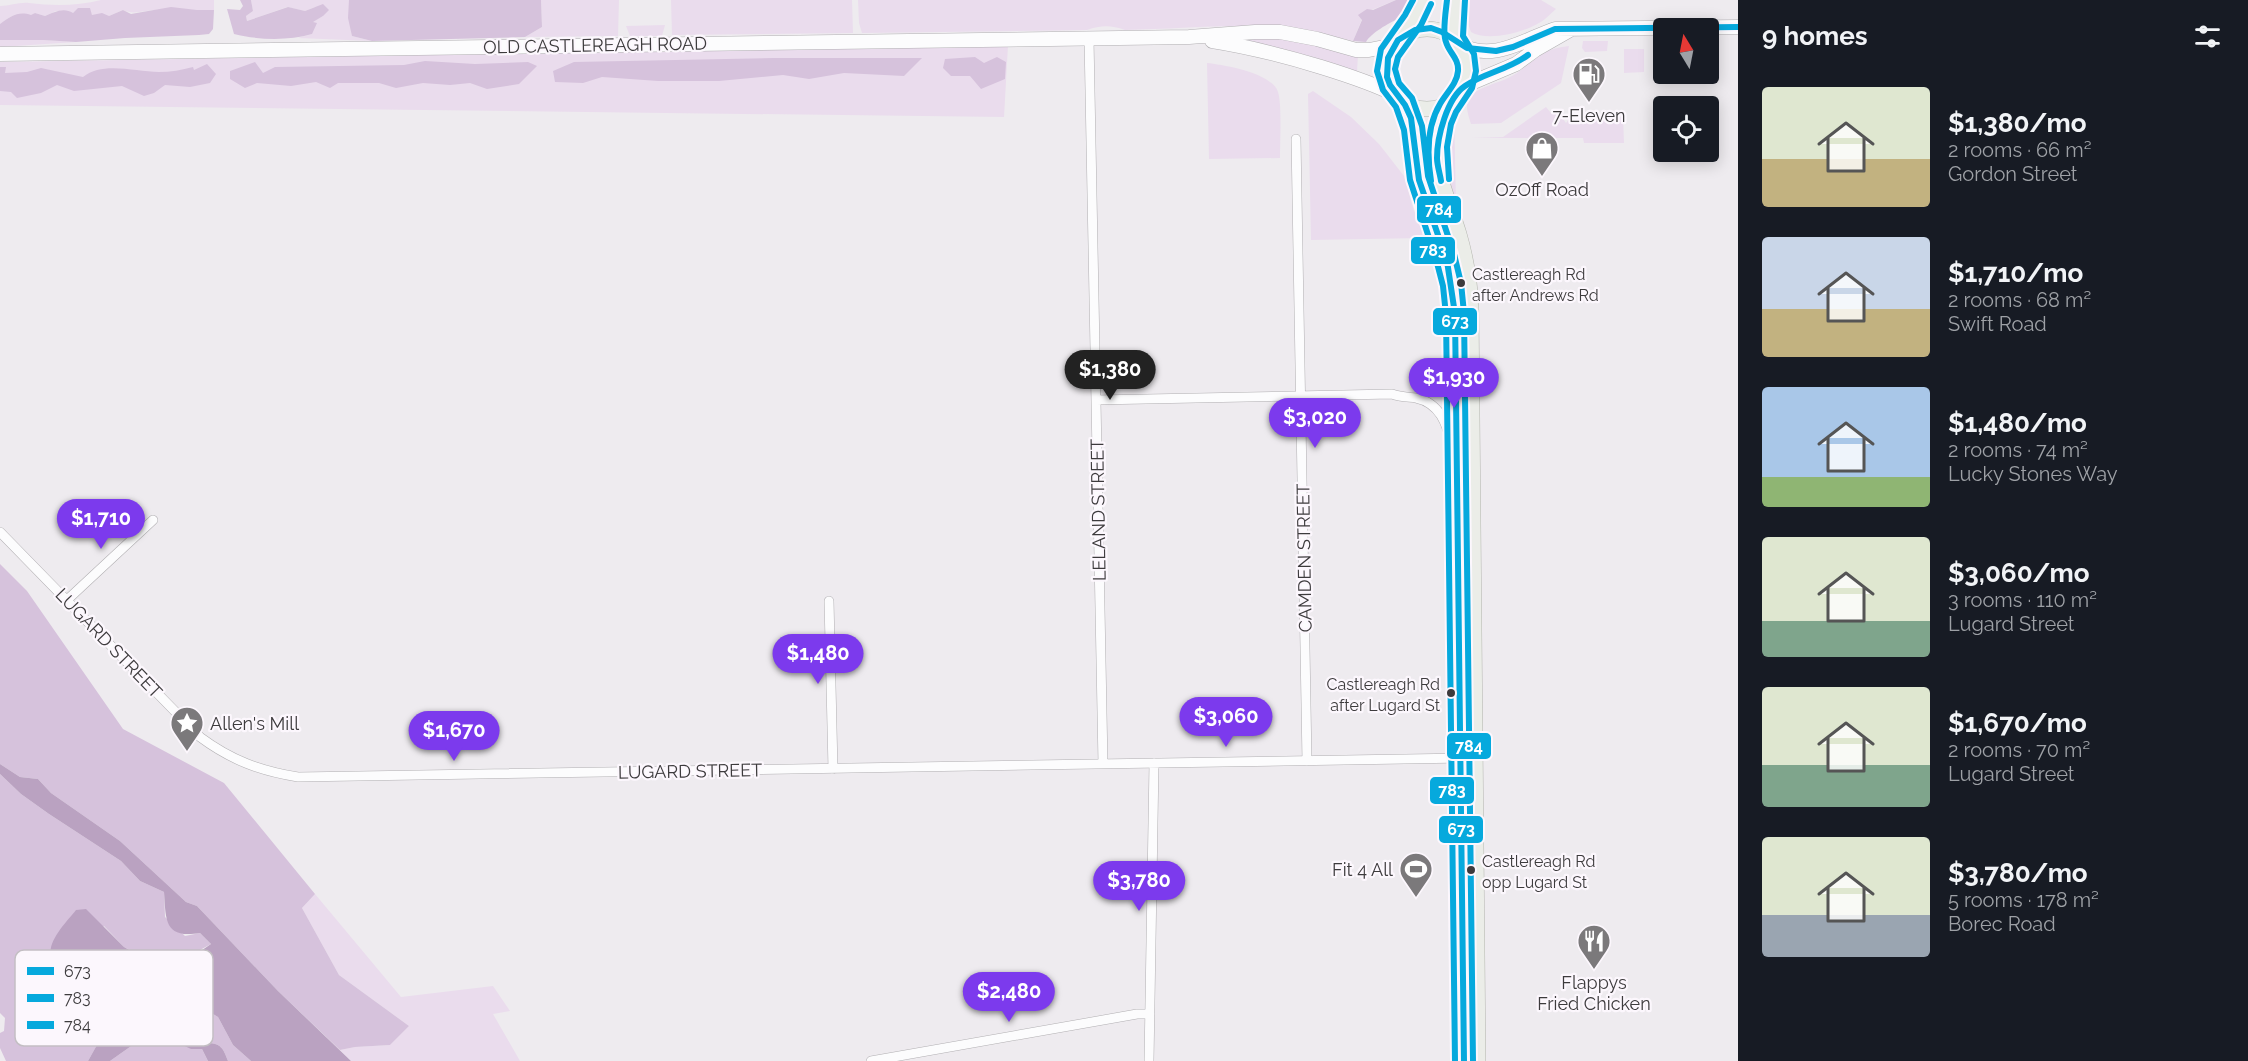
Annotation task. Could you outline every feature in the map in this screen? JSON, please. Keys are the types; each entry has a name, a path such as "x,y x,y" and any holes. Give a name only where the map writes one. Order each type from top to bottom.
{"main road":[{"path":"1423,0 1389,53 1386,70 1390,87 1400,98 1416,108 1429,109 1453,100"},
{"path":"1456,0 1456,41"},
{"path":"1398,41 1423,28 1434,29 1456,41 1463,51 1467,68 1464,86 1446,113 1439,136 1437,159 1440,179 1464,250 1470,288 1464,1061"},
{"path":"1400,98 1413,128 1421,187 1438,231 1452,284 1457,342 1459,475 1478,1061"}],"street":[{"path":"1456,41 1467,49 1500,51 1555,29 1738,27"},
{"path":"1464,86 1516,64 1535,50 1572,29"},
{"name":"OLD CASTLEREAGH ROAD","path":"0,54 1190,38 1255,32 1280,32 1356,50 1369,50 1398,41"},
{"name":"OLD CASTLEREAGH ROAD","path":"1190,38 1247,46 1297,60 1366,82 1400,98"},
{"name":"LELAND STREET","path":"1089,39 1103,764"},
{"name":"CAMDEN STREET","path":"1296,139 1307,760"},
{"path":"1096,400 1392,394 1429,402 1440,413 1450,435 1459,475"},
{"path":"67,600 153,520"},
{"name":"LUGARD STREET","path":"0,532 200,737 221,753 244,764 298,777 1468,758"},
{"path":"829,601 833,769"},
{"path":"1149,1061 1154,763"},
{"path":"871,1061 1137,1014 1150,1014"}],"shaded area":[{"path":"101,0 214,0 214,10 164,9 129,12 123,10 109,16 92,15 89,8 78,9 73,13 56,11 45,16 35,13 31,16 18,14 0,24 0,6 26,3 74,4"},
{"path":"240,0 251,0 253,11 246,16 247,21 288,7 305,11 323,4 329,10 313,22 317,23 312,34 283,39 253,38 234,34 227,9 240,10 243,6"},
{"path":"251,0 349,0 352,36 372,41 298,38 312,34 312,22 323,16 315,7 305,11 287,7 247,21 246,16 253,11"},
{"path":"349,0 541,0 542,27 525,37 372,41 352,36 348,18"},
{"path":"541,0 619,0 618,36 525,37 542,27"},
{"path":"671,0 852,0 853,33 672,35"},
{"path":"858,0 1396,0 1359,15 1362,19 1353,41 1297,29 1248,26 1125,30 1106,26 1087,30 862,33"},
{"path":"1396,0 1409,0 1398,19 1376,32 1366,42 1353,41 1362,20 1358,15 1367,9 1373,10"},
{"path":"1469,0 1541,0 1556,9 1530,28 1509,34 1488,36 1471,32 1468,24"},
{"path":"171,7 214,10 213,29 209,34 199,35 76,42 0,40 0,24 18,14 35,13 45,16 59,11 66,10 73,13 78,8 90,8 92,15 102,13 109,16 123,10 131,14"},
{"path":"665,25 662,36 630,36 626,26"},
{"path":"1250,35 1272,36 1358,54 1357,72 1249,44"},
{"path":"0,40 43,40 76,42 0,47"},
{"path":"1583,41 1608,41 1607,51 1585,52 1582,48"},
{"path":"1008,45 1004,117 0,105 0,62"},
{"path":"1569,46 1561,83 1501,123 1471,124 1467,103 1470,96 1513,76 1549,51"},
{"path":"1624,49 1644,49 1644,72 1624,73"},
{"path":"975,57 984,63 997,57 1006,62 1005,79 981,89 970,76 951,76 943,68 945,59"},
{"path":"922,58 904,76 844,73 809,79 783,75 719,81 658,81 602,77 583,83 555,82 553,71 574,62"},
{"path":"425,61 475,64 528,62 537,66 519,84 487,89 470,83 450,85 423,83 396,88 379,83 338,83 330,88 316,82 291,86 257,83 245,88 230,79 230,71 255,62 263,73 275,67 404,65"},
{"path":"1207,63 1247,71 1274,85 1278,92 1280,105 1280,158 1209,159"},
{"path":"207,64 216,74 210,83 190,87 165,85 154,93 144,96 122,86 74,91 57,85 41,93 17,98 11,92 0,91 0,67 6,67 5,73 27,72 41,68 83,77 100,69 119,68 163,72 193,67 194,70"},
{"path":"1313,91 1351,117 1379,144 1404,176 1414,211 1421,223 1423,238 1311,240 1308,94"},
{"path":"1546,107 1551,113 1561,116 1566,123 1570,118 1623,117 1624,143 1584,143 1583,138 1471,138 1503,137"},
{"path":"1454,113 1456,204 1448,181 1445,159 1447,136"},
{"path":"0,564 27,591 123,729 224,783 315,894 302,908 339,975 409,1026 390,1045 340,1050 278,991 197,906 186,902 120,841 51,793 38,779 20,777 0,764"},
{"path":"0,764 20,777 38,779 51,793 120,841 186,902 197,906 278,991 351,1061 251,1061 233,1045 218,1017 213,1014 213,950 202,950 211,944 200,933 179,933 173,930 165,911 164,892 140,881 121,861 21,794 0,774"},
{"path":"0,774 21,794 121,861 140,881 164,892 165,917 185,936 200,933 211,944 200,950 130,950 104,926 74,950 15,950 15,1046 96,1046 88,1061 6,1061 0,1048 0,1033 4,1031 5,1018 0,1013"},
{"path":"315,894 401,997 493,986 510,1011 493,1014 520,1061 351,1061 340,1050 390,1045 409,1026 339,975 302,908"},
{"path":"86,909 129,950 51,950 55,937 76,910"},
{"path":"213,1014 218,1017 233,1045 251,1061 228,1061 221,1047 213,1044"},
{"path":"215,1044 221,1047 228,1061 208,1061 202,1049 191,1049 185,1046 213,1046"},
{"path":"96,1046 131,1046 110,1061 88,1061"},
{"path":"131,1046 194,1046 202,1049 208,1061 110,1061"}],"transit line":[{"name":"783","path":"1413,0 1381,49 1377,71 1383,90 1396,107 1404,130 1410,180 1436,259 1443,286 1446,315 1455,1061"},
{"name":"784","path":"1431,181 1430,131 1440,104 1456,80 1458,71 1457,63 1447,46 1444,33 1447,0"},
{"name":"783","path":"1449,179 1447,147 1451,124 1472,88 1476,71 1474,54 1463,36 1465,0"},
{"name":"784","path":"1431,4 1421,25 1398,57 1395,69 1399,83 1412,98 1422,126 1428,176 1454,254 1461,283 1464,313 1473,1061"},
{"name":"673","path":"1464,1061 1455,314 1447,261 1419,180 1411,118 1405,105 1390,85 1387,77 1388,58 1398,40 1415,30 1431,28 1442,32 1467,48 1496,51 1513,47 1555,29 1738,27"},
{"name":"673","path":"1441,181 1437,149 1444,119 1453,99 1465,86 1528,55"}],"place":[{"name":"7-Eleven","path":"1589,103"},
{"name":"OzOff Road","path":"1542,177"},
{"name":"Castlereagh Rd after Andrews Rd","path":"1461,283"},
{"name":"Castlereagh Rd after Lugard St","path":"1451,693"},
{"name":"Allen's Mill","path":"187,752"},
{"name":"Castlereagh Rd opp Lugard St","path":"1471,870"},
{"name":"Fit 4 All","path":"1416,898"},
{"name":"Flappys Fried Chicken","path":"1594,970"}]}
